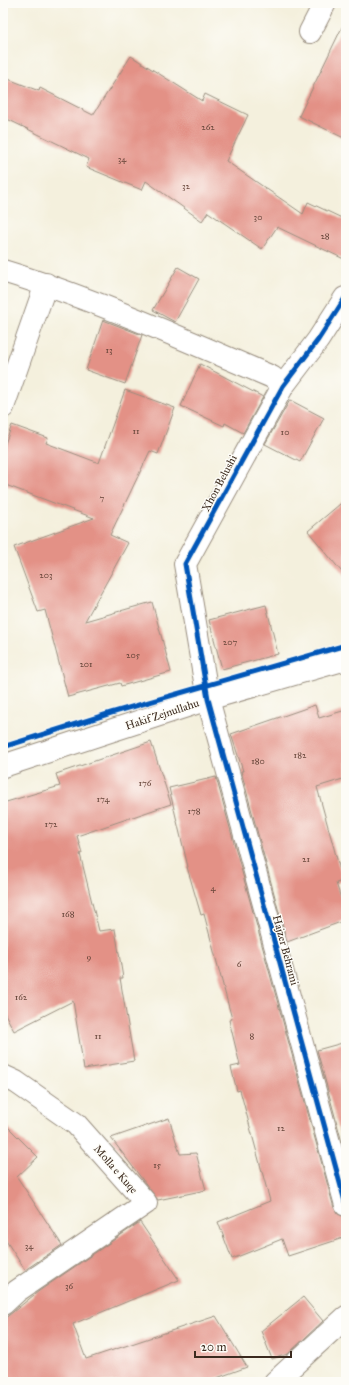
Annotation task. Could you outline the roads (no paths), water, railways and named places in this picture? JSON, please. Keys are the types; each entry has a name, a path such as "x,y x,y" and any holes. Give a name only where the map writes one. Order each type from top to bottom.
{"street":[{"path":"310,32 325,3"},
{"path":"3,271 46,284 162,329 272,377 283,386"},
{"path":"3,407 46,284"},
{"name":"Xhon Belushi","path":"208,699 185,564 283,386 318,340 345,298"},
{"name":"Hakif Zejnullahu","path":"3,766 208,699 346,659"},
{"name":"Hajzer Behrami","path":"208,699 346,1205"},
{"name":"Molla e Kuqe","path":"3,1076 16,1082 76,1124 146,1203 23,1286 3,1304"},
{"path":"275,1382 346,1317"}]}
